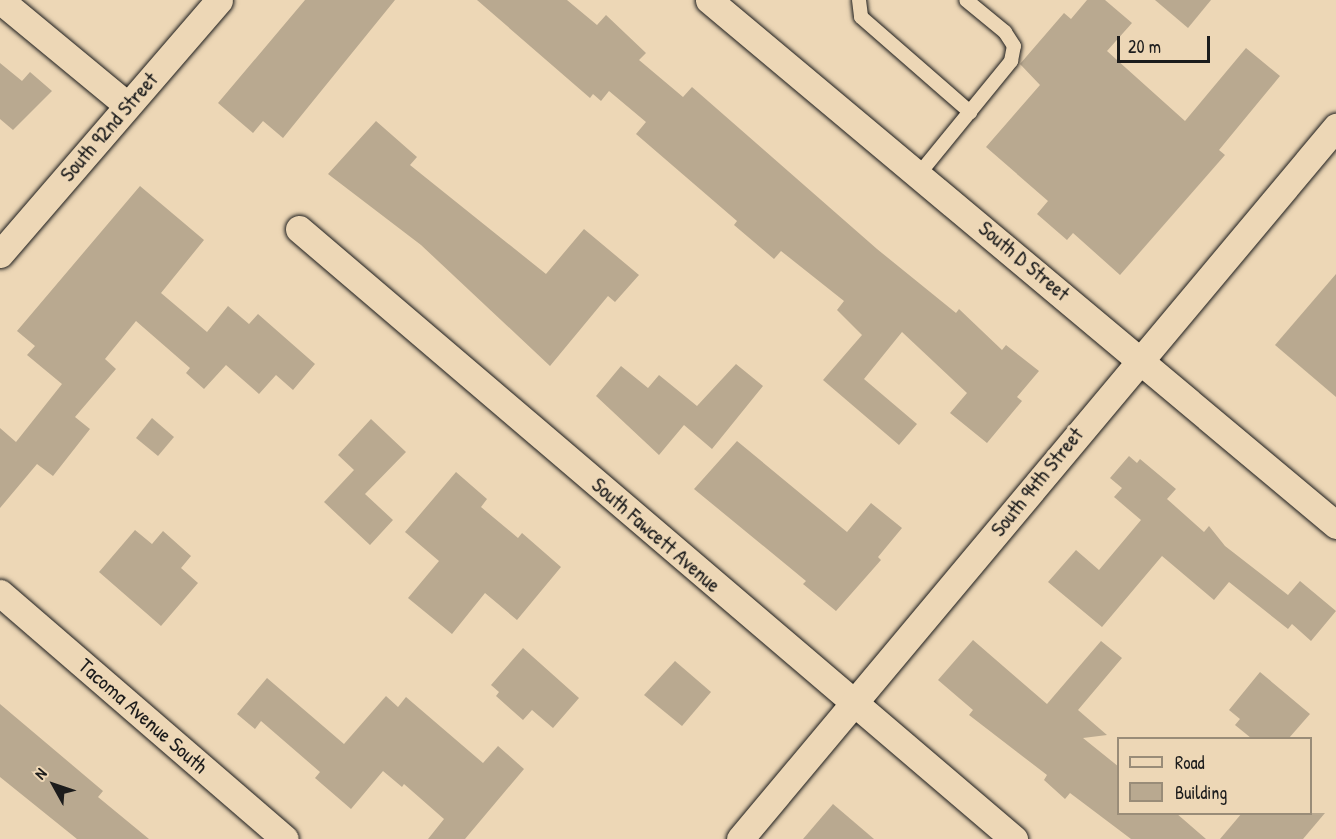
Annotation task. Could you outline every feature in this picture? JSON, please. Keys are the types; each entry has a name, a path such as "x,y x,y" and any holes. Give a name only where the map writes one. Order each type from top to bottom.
{"street":[{"path":"0,0 127,105"},
{"name":"South 92nd Street","path":"0,254 219,0"},
{"name":"South D Street","path":"709,0 1141,357 1336,525"},
{"name":"South 94th Street","path":"740,839 854,705 1141,357 1336,127"},
{"name":"South Fawcett Avenue","path":"299,229 854,705 1014,839"},
{"name":"Tacoma Avenue South","path":"0,593 285,839"}],"lane":[{"path":"859,0 861,17 970,112"},
{"path":"919,174 1011,61 1014,46 966,0"}],"building":[{"path":"305,0 395,0 283,138 263,121 253,133 218,103"},
{"path":"477,0 567,0 597,25 606,15 646,53 639,60 683,97 692,87 877,249 956,313 959,309 1002,350 1006,345 1039,371 1017,397 1022,401 987,443 950,413 967,393 902,332 864,379 917,424 899,445 823,380 862,335 837,310 844,301 781,251 774,259 734,225 737,221 636,134 646,122 609,91 601,101 593,94 590,98"},
{"path":"1087,0 1105,0 1132,23 1107,51 1185,121 1246,48 1280,76 1219,150 1225,155 1120,275 1073,233 1067,240 1037,214 1048,201 986,147 1040,85 1020,64 1064,13 1071,19"},
{"path":"1155,0 1211,0 1188,28"},
{"path":"0,63 22,81 30,72 52,91 13,130 0,119"},
{"path":"376,121 417,157 410,165 546,274 584,229 639,275 615,302 608,296 550,366 421,245 328,174"},
{"path":"140,186 204,240 161,293 207,332 228,306 249,324 258,314 315,364 293,390 276,375 259,394 226,365 204,389 186,373 190,368 136,321 105,359 116,369 75,417 90,429 53,476 37,464 0,508 0,428 16,442 62,384 27,355 35,346 17,331"},
{"path":"1336,274 1336,397 1275,345"},
{"path":"736,364 763,386 712,449 684,425 659,455 596,396 621,366 648,388 659,375 697,406"},
{"path":"152,418 174,437 158,456 136,438"},
{"path":"371,419 406,452 365,494 393,520 370,545 324,502 354,470 338,455"},
{"path":"737,441 847,532 871,503 902,528 878,557 881,560 836,611 803,584 806,581 694,489"},
{"path":"1129,456 1137,463 1140,459 1176,489 1167,499 1204,532 1209,526 1225,546 1288,595 1300,581 1336,611 1311,641 1292,624 1288,629 1229,582 1214,600 1162,556 1102,627 1048,582 1076,550 1099,570 1141,520 1114,497 1122,488 1110,478"},
{"path":"456,472 487,499 481,507 518,538 522,533 561,567 517,620 485,593 452,634 408,598 439,561 405,532"},
{"path":"135,530 152,544 163,531 191,556 181,568 198,583 161,626 99,572"},
{"path":"973,640 1047,704 1101,641 1122,658 1078,710 1107,735 1083,738 1117,765 1117,815 1178,815 1206,839 1131,839 1070,793 1065,799 1044,780 1047,775 969,715 973,710 938,680"},
{"path":"523,648 579,698 553,728 532,710 523,720 496,696 499,692 491,685"},
{"path":"675,661 711,692 682,726 644,695"},
{"path":"1260,672 1310,714 1290,737 1250,737 1235,725 1240,719 1229,710"},
{"path":"267,678 344,744 386,696 398,707 406,697 483,763 498,746 524,769 465,839 428,839 444,819 404,784 402,787 383,771 351,809 315,778 320,772 261,721 255,729 237,714"},
{"path":"0,704 103,791 98,797 149,839 77,839 0,777"},
{"path":"833,804 874,839 803,839"},
{"path":"1325,813 1303,839 1220,839 1240,815"}]}
